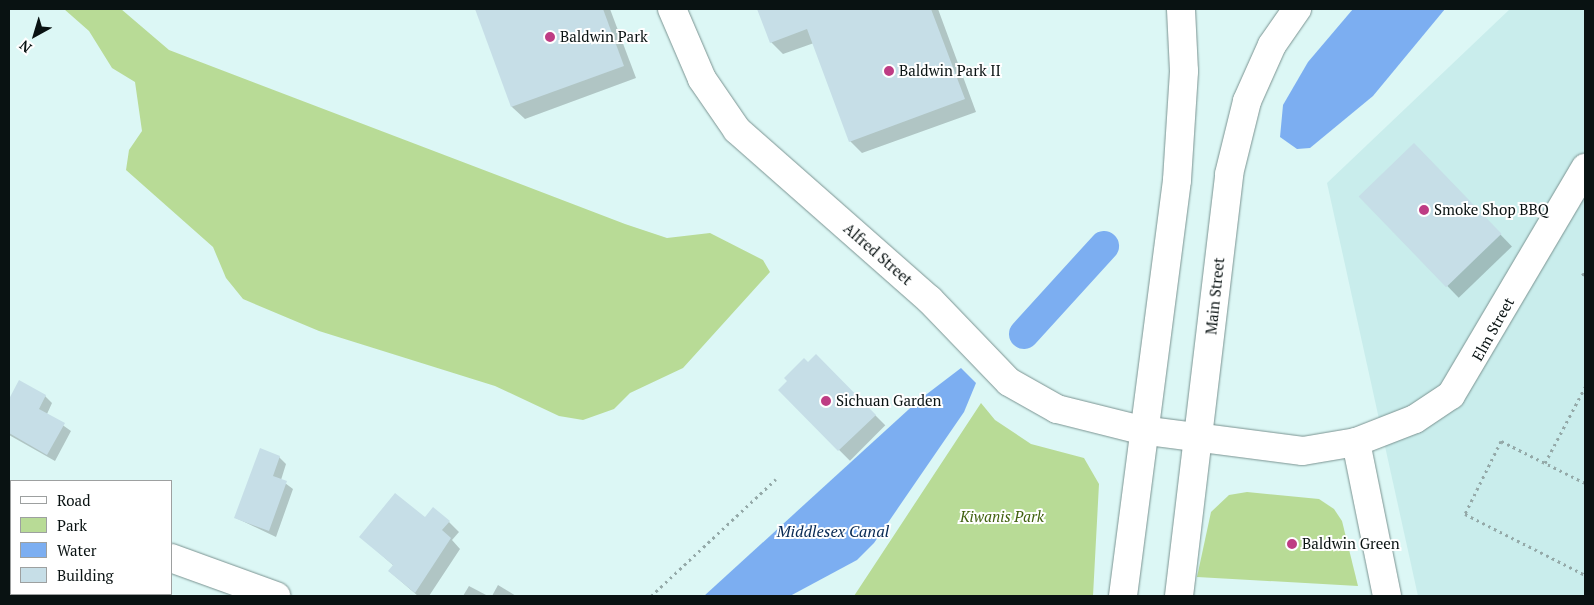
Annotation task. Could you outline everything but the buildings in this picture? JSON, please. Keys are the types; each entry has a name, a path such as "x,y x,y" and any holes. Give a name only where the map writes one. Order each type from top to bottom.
{"street":[{"name":"Alfred Street","path":"672,9 702,79 737,130 929,299 1009,382 1057,409 1141,430"},
{"path":"1123,596 1141,430 1178,171 1184,71 1181,9"},
{"name":"Main Street","path":"1179,596 1201,440 1223,217 1238,133 1262,66 1297,9"},
{"name":"Elm Street","path":"1141,430 1201,440 1303,451 1356,442 1415,419 1451,395 1585,168"},
{"path":"1356,442 1388,596"},
{"path":"172,558 276,596"}],"path":[{"path":"1545,463 1583,395 1585,387"},
{"path":"1585,483 1501,441 1465,514 1585,575"},
{"path":"651,596 776,479"}],"shaded area":[{"path":"1510,9 1585,9 1585,596 1418,596 1327,183"}],"green space":[{"path":"64,9 121,9 169,50 625,224 667,238 710,233 763,260 770,272 683,368 630,393 614,409 583,420 559,416 495,386 319,331 243,299 226,278 213,247 126,170 129,150 142,131 135,82 112,68 89,31"},
{"name":"Kiwanis Park","path":"981,403 995,420 1031,444 1084,458 1099,484 1093,596 854,596"},
{"path":"1247,492 1319,499 1334,509 1342,521 1358,586 1197,577 1211,512 1229,495"}],"water":[{"path":"1353,9 1445,9 1373,96 1310,148 1297,149 1280,137 1283,105 1308,62"},
{"name":"Middlesex Canal","path":"961,368 976,383 964,412 874,543 857,560 790,596 704,596 919,400"}],"waterway":[{"name":"Middlesex Canal","path":"1024,334 1104,246"}],"place":[{"name":"Baldwin Park","path":"550,37"},
{"name":"Baldwin Park II","path":"889,71"},
{"name":"Smoke Shop BBQ","path":"1424,210"},
{"name":"Sichuan Garden","path":"826,401"},
{"name":"Baldwin Green","path":"1292,544"}]}
